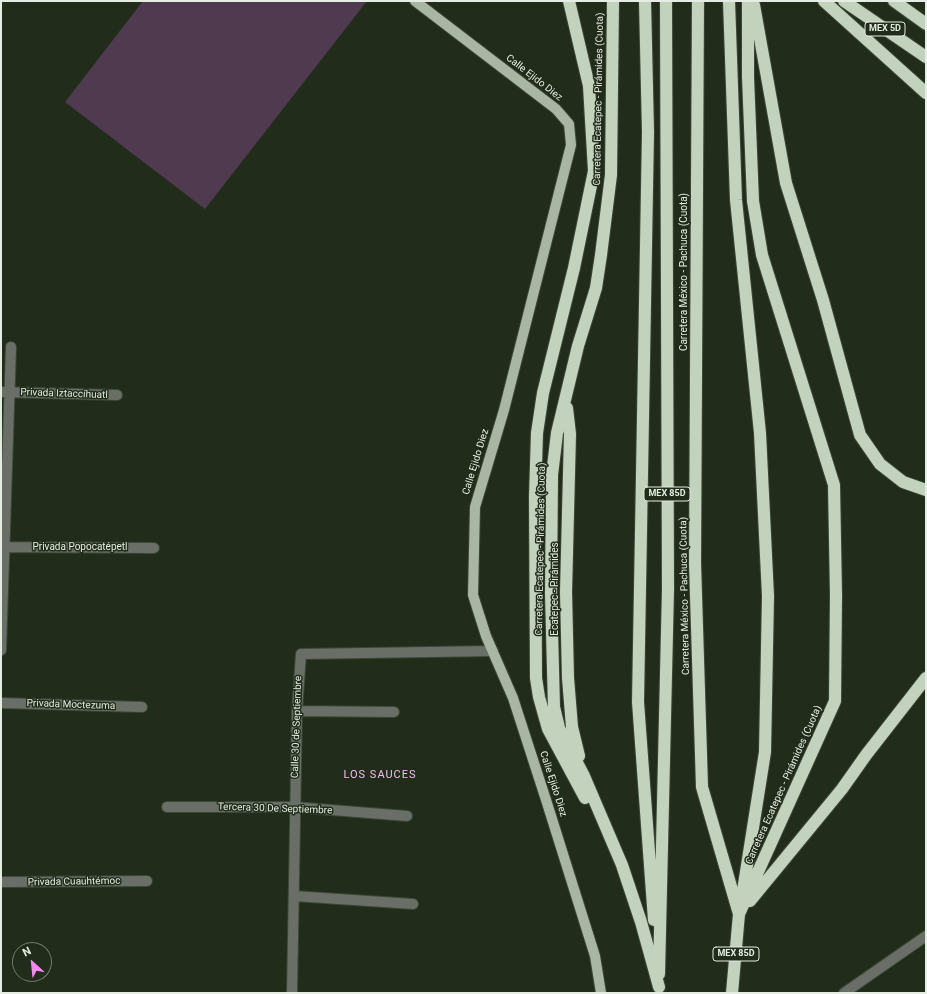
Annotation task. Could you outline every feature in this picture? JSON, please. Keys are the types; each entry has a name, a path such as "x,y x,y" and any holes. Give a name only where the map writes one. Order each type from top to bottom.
{"highway":[{"path":"568,1 589,86 594,171 574,268 543,393 536,433 536,678 539,697 548,729 622,865"},
{"name":"Carretera Ecatepec - Pirámides (Cuota)","path":"613,1 612,126 607,208 596,288 578,346 566,401 557,433 552,475 551,593 554,707 560,728 584,776 622,865 641,922 659,990"},
{"path":"645,1 648,132 638,702 659,990"},
{"name":"Carretera México - Pachuca (Cuota)","path":"659,990 668,589 666,1"},
{"name":"Carretera México - Pachuca (Cuota)","path":"698,1 695,597 702,787 739,914 732,993"},
{"path":"729,1 736,200 760,433 768,596 766,752 739,914"},
{"name":"Carretera Ecatepec - Pirámides (Cuota)","path":"739,914 835,701 834,485 762,255 753,201 748,76 748,1"},
{"path":"753,1 786,183 822,300 860,435 880,464 903,482 926,490"},
{"path":"824,1 926,93"},
{"name":"MEX 5D","path":"844,1 926,57"},
{"name":"MEX 5D","path":"894,1 926,24"},
{"path":"739,914 842,789 866,755 926,678"}],"main road":[{"name":"Calle Ejido Diez","path":"415,1 556,109 568,124 571,145 504,410 475,506 473,595 493,651 513,698 547,802 595,956 601,993"}],"street":[{"path":"1,650 6,392 11,347"},
{"name":"Privada Iztaccíhuatl","path":"6,392 117,395"},
{"name":"Privada Popocatépetl","path":"3,547 154,548"},
{"name":"Calle 30 de Septiembre","path":"292,993 294,807 300,654 493,651"},
{"name":"Privada Moctezuma","path":"1,703 142,707"},
{"path":"297,711 394,712"},
{"name":"Tercera 30 De Septiembre","path":"167,807 294,807 407,816"},
{"name":"Privada Cuauhtémoc","path":"1,882 147,881"},
{"path":"294,896 413,904"},
{"path":"844,993 926,936"}],"shaded area":[{"path":"143,1 367,1 205,209 65,102"}],"district":[{"name":"LOS SAUCES","path":"380,775"}]}
